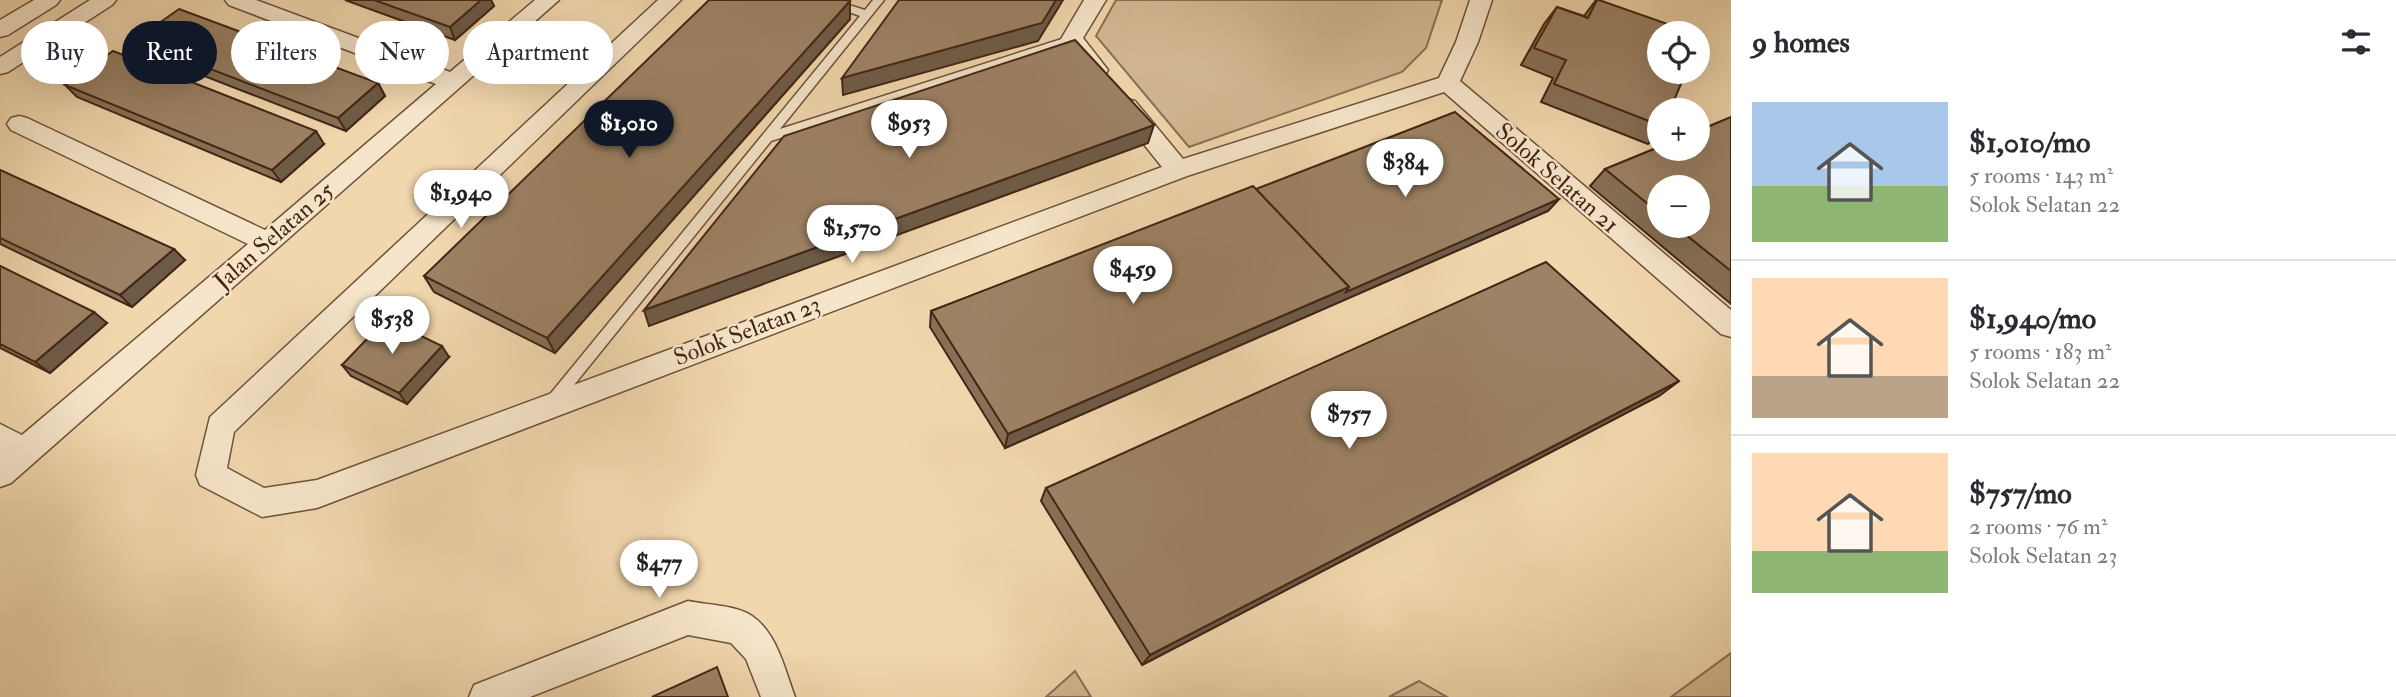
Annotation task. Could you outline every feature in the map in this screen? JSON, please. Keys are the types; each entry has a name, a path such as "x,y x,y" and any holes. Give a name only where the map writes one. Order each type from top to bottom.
{"street":[{"path":"0,30 49,0"},
{"path":"0,67 105,0"},
{"path":"236,0 453,82"},
{"name":"Jalan Selatan 25","path":"0,473 12,444 267,242 548,0"},
{"name":"Solok Selatan 23","path":"670,0 220,426 211,475 261,503 317,494 547,409 865,285 1178,170 1448,83"},
{"path":"1095,0 1072,39 1178,170"},
{"path":"1448,83 1467,42 1481,0"},
{"name":"Solok Selatan 21","path":"1448,83 1731,326"},
{"path":"19,124 267,242"},
{"path":"486,697 688,618 740,628 759,648 779,697"}],"lane":[{"path":"822,0 867,15"},
{"path":"547,409 879,0"},
{"path":"766,138 1072,39"}],"shaded area":[{"path":"1116,0 1442,0 1426,48 1402,72 1189,147 1096,36"},
{"path":"1731,653 1731,697 1671,697"},
{"path":"1075,671 1091,697 1046,697"},
{"path":"1419,681 1447,697 1389,697"}],"building":[{"path":"374,0 481,0 450,27 449,21 433,21"},
{"path":"709,0 850,1 547,338 424,276"},
{"path":"899,0 1056,0 1042,23 842,78"},
{"path":"1599,0 1659,21 1647,21 1647,84 1681,84 1675,98 1647,98 1647,120 1554,84 1566,60 1534,48 1557,7 1588,18"},
{"path":"179,9 211,21 162,21"},
{"path":"217,23 231,28 231,77 217,72"},
{"path":"1075,40 1154,125 644,310 784,136"},
{"path":"113,51 122,55 122,84 197,84 316,131 272,170 65,85 108,84 108,55"},
{"path":"341,69 355,74 355,84 377,84 338,118 250,84 341,84"},
{"path":"1455,112 1559,199 1346,292 1349,287 1256,189"},
{"path":"1731,117 1731,271 1690,238 1710,238 1710,175 1647,175 1647,203 1605,169 1647,152 1647,161 1710,161 1710,126"},
{"path":"0,170 174,249 120,295 0,238"},
{"path":"1253,186 1349,287 1008,434 931,311"},
{"path":"1546,262 1679,381 1150,655 1046,488"},
{"path":"0,266 94,312 35,362 0,344"},
{"path":"386,319 442,346 399,393 342,365"},
{"path":"717,667 728,697 652,697"}]}
